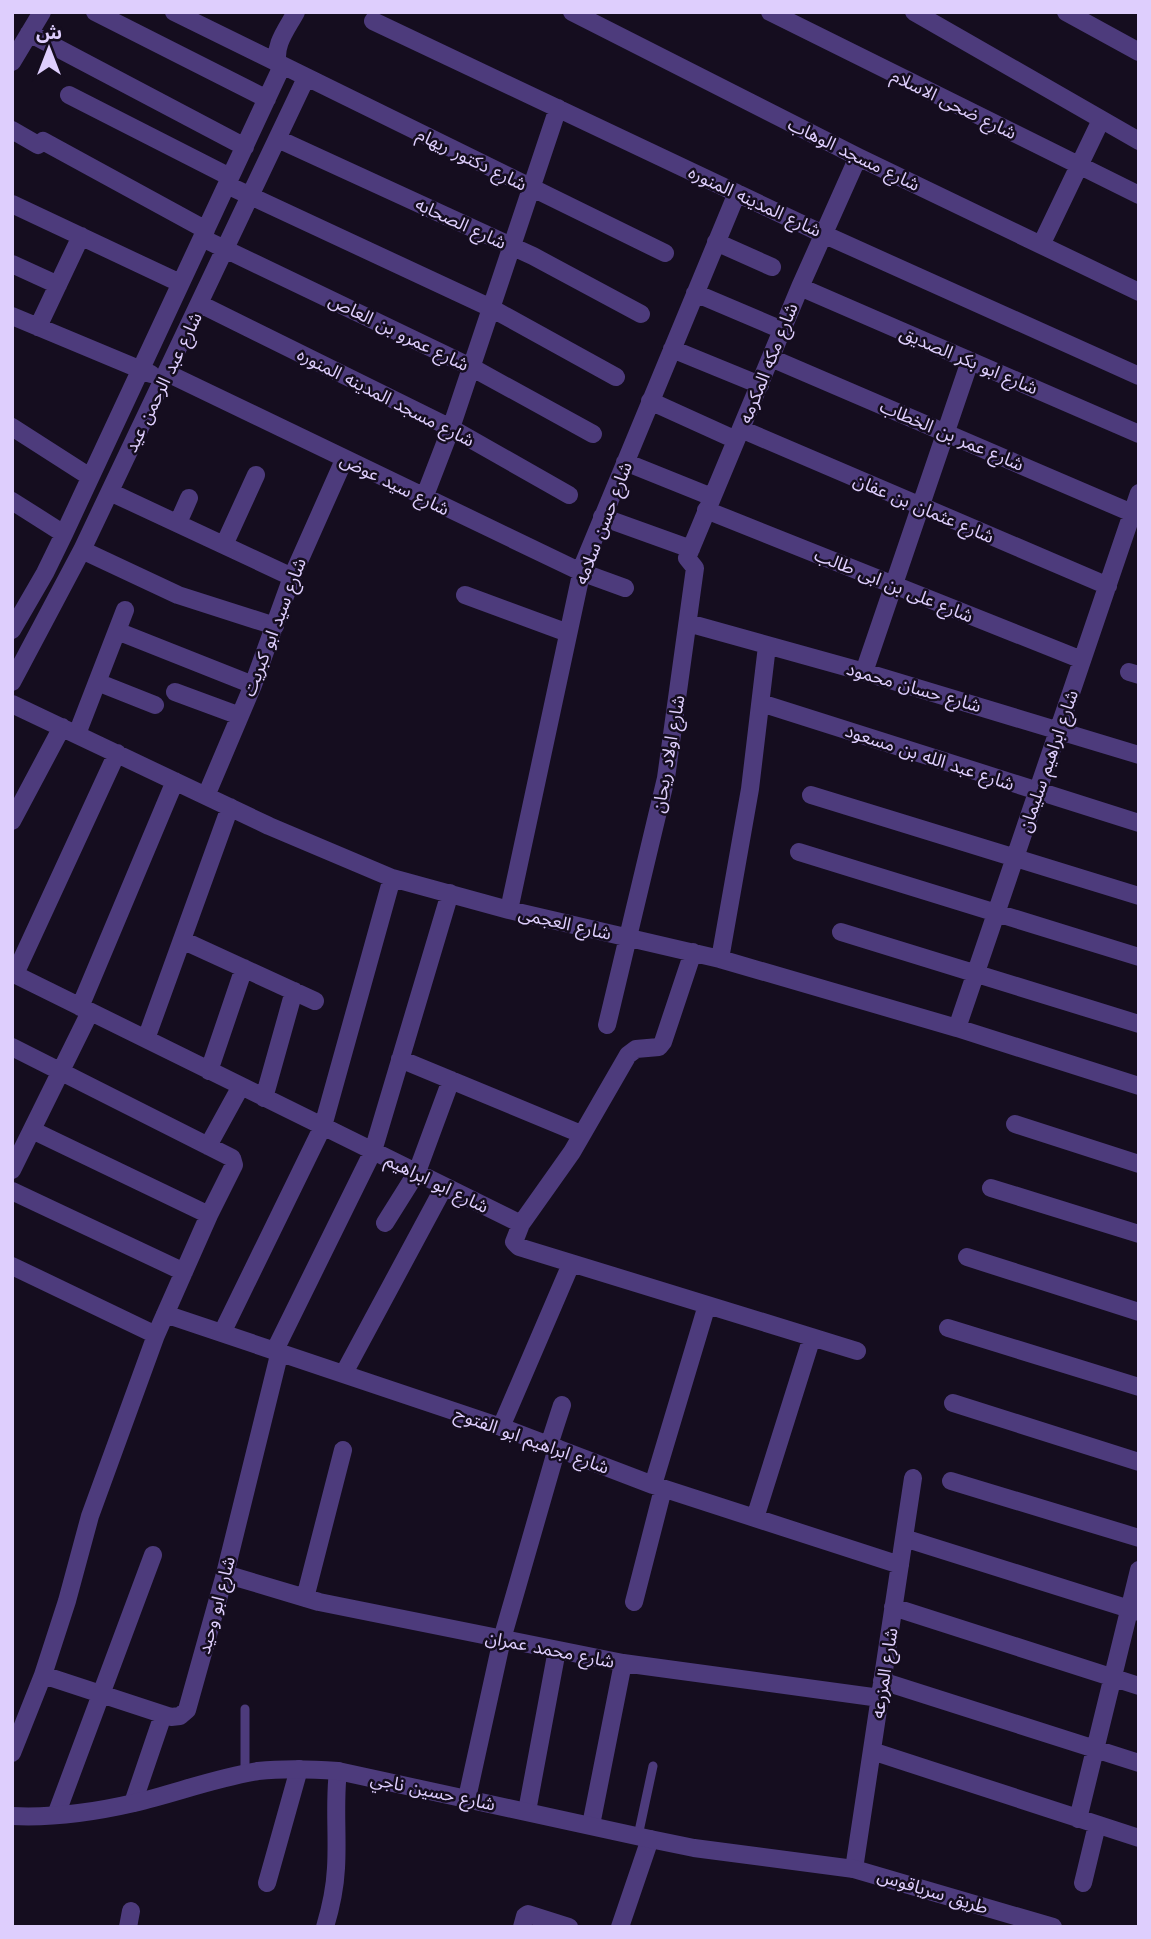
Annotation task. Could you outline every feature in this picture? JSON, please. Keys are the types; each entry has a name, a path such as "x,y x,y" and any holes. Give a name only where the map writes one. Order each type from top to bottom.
{"street":[{"path":"12,62 21,39 42,12"},
{"path":"95,12 267,99"},
{"name":"شارع دكتور ريهام","path":"174,12 666,253"},
{"name":"شارع عبد الرحمن عيد","path":"12,630 18,607 64,534 267,99 280,66 276,52 296,12"},
{"name":"شارع مسجد الوهاب","path":"572,12 858,156 1139,292"},
{"name":"شارع ضحى الاسلام","path":"770,12 1139,195"},
{"path":"914,12 941,20 1139,141"},
{"path":"1066,12 1139,52"},
{"name":"شارع المدينه المنوره","path":"373,21 823,234 1139,376"},
{"path":"21,39 244,147"},
{"name":"شارع عبد الرحمن عيد","path":"12,682 82,550 306,78"},
{"path":"69,95 251,196 491,308 616,377"},
{"path":"425,498 558,108"},
{"path":"1041,245 1101,120"},
{"name":"شارع عمرو بن العاص","path":"12,130 38,145 43,141 226,249 471,367 593,435"},
{"name":"شارع الصحابه","path":"278,139 511,246 641,314"},
{"name":"شارع مكه المكرمه","path":"691,549 800,287 858,156"},
{"name":"شارع حسن سلامه","path":"509,910 581,572 737,193"},
{"path":"12,204 180,284"},
{"path":"38,327 81,236"},
{"path":"716,242 772,267"},
{"path":"12,264 58,285"},
{"name":"شارع ابو بكر الصديق","path":"800,287 1139,434"},
{"path":"695,293 782,330"},
{"name":"شارع مسجد المدينه المنوره","path":"200,304 451,428 569,495"},
{"path":"12,316 140,369 166,376"},
{"path":"672,349 760,385"},
{"name":"شارع عمر بن الخطاب","path":"771,358 1132,513"},
{"path":"864,672 970,361"},
{"name":"شارع سيد عوض","path":"166,376 581,572 625,588"},
{"path":"650,401 739,435"},
{"path":"12,427 90,477"},
{"name":"شارع عثمان بن عفان","path":"739,435 920,506 1108,586"},
{"name":"شارع سيد ابو كبريت","path":"206,796 253,685 292,577 344,460"},
{"name":"شارع على بن ابى طالب","path":"625,462 709,503 893,584 1082,660"},
{"path":"224,545 256,475"},
{"path":"110,492 292,577"},
{"name":"شارع ابراهيم سليمان","path":"957,1028 1139,493"},
{"path":"178,523 189,498"},
{"path":"12,501 64,534"},
{"path":"602,517 691,549"},
{"name":"شارع اولاد ريحان","path":"607,1025 666,778 695,568 688,560 691,549"},
{"path":"82,550 177,595 275,626"},
{"path":"465,595 568,633"},
{"path":"12,821 70,731 97,682 125,610"},
{"name":"شارع حسان محمود","path":"688,623 864,672 1139,755"},
{"path":"117,631 253,685"},
{"path":"720,959 750,789 767,646"},
{"path":"97,682 155,705"},
{"path":"175,692 240,716"},
{"name":"شارع عبد الله بن مسعود","path":"761,703 1139,823"},
{"name":"شارع العجمى","path":"12,704 319,849 392,878 509,910 720,959 957,1028 1139,1086"},
{"path":"14,974 117,753"},
{"path":"12,1170 24,1135 61,1071 175,781"},
{"path":"811,795 1139,896"},
{"path":"146,1039 230,807"},
{"path":"799,852 1139,957"},
{"path":"222,1333 323,1126 392,878"},
{"name":"شارع ابو وحيد","path":"163,1715 180,1716 187,1710 225,1574 277,1350 373,1152 450,893"},
{"path":"841,932 1139,1024"},
{"path":"182,940 315,1001"},
{"path":"693,952 663,1042 659,1046 636,1049 628,1055 572,1152 521,1224 514,1238 516,1245 857,1351"},
{"path":"209,1071 244,968"},
{"name":"شارع ابو ابراهيم","path":"14,974 521,1224"},
{"path":"264,1098 294,991"},
{"path":"12,1047 232,1158 231,1172 156,1335 90,1516 43,1675 12,1753"},
{"path":"400,1059 581,1134"},
{"path":"385,1223 416,1172 451,1080"},
{"path":"208,1146 241,1086"},
{"path":"1015,1124 1139,1164"},
{"path":"24,1135 209,1215"},
{"path":"344,1373 444,1187"},
{"path":"991,1188 1139,1234"},
{"path":"12,1191 184,1272"},
{"path":"967,1257 1139,1312"},
{"path":"501,1427 571,1264"},
{"path":"12,1266 156,1335"},
{"path":"634,1602 658,1487 707,1305"},
{"name":"شارع ابراهيم ابو الفتوح","path":"165,1314 501,1427 658,1487 900,1565"},
{"path":"948,1328 1139,1387"},
{"path":"755,1518 812,1337"},
{"path":"953,1403 1139,1462"},
{"path":"467,1798 502,1639 562,1405"},
{"path":"305,1598 343,1450"},
{"name":"شارع المزرعه","path":"854,1868 913,1478"},
{"path":"951,1481 1139,1538"},
{"path":"904,1538 1134,1611"},
{"path":"57,1815 153,1555"},
{"path":"1078,1819 1112,1678 1134,1611 1139,1570"},
{"name":"شارع محمد عمران","path":"225,1574 305,1598 623,1663 881,1690 1139,1763"},
{"path":"894,1607 1139,1686"},
{"path":"527,1811 557,1650"},
{"path":"591,1825 623,1663"},
{"path":"43,1675 163,1715 133,1803"},
{"path":"872,1751 1139,1838"},
{"path":"267,1883 299,1769"},
{"name":"شارع حسين ناجي","path":"12,1816 57,1815 133,1803 245,1774 299,1769 338,1771 694,1848 854,1868"},
{"path":"325,1927 336,1878 334,1813 338,1771"},
{"path":"1083,1883 1097,1825"},
{"path":"620,1927 644,1838"},
{"name":"طريق سرياقوس","path":"854,1868 1052,1927"},
{"path":"522,1927 528,1914 569,1927"}],"lane":[{"path":"245,1709 245,1774"},
{"path":"644,1838 653,1766"}]}
